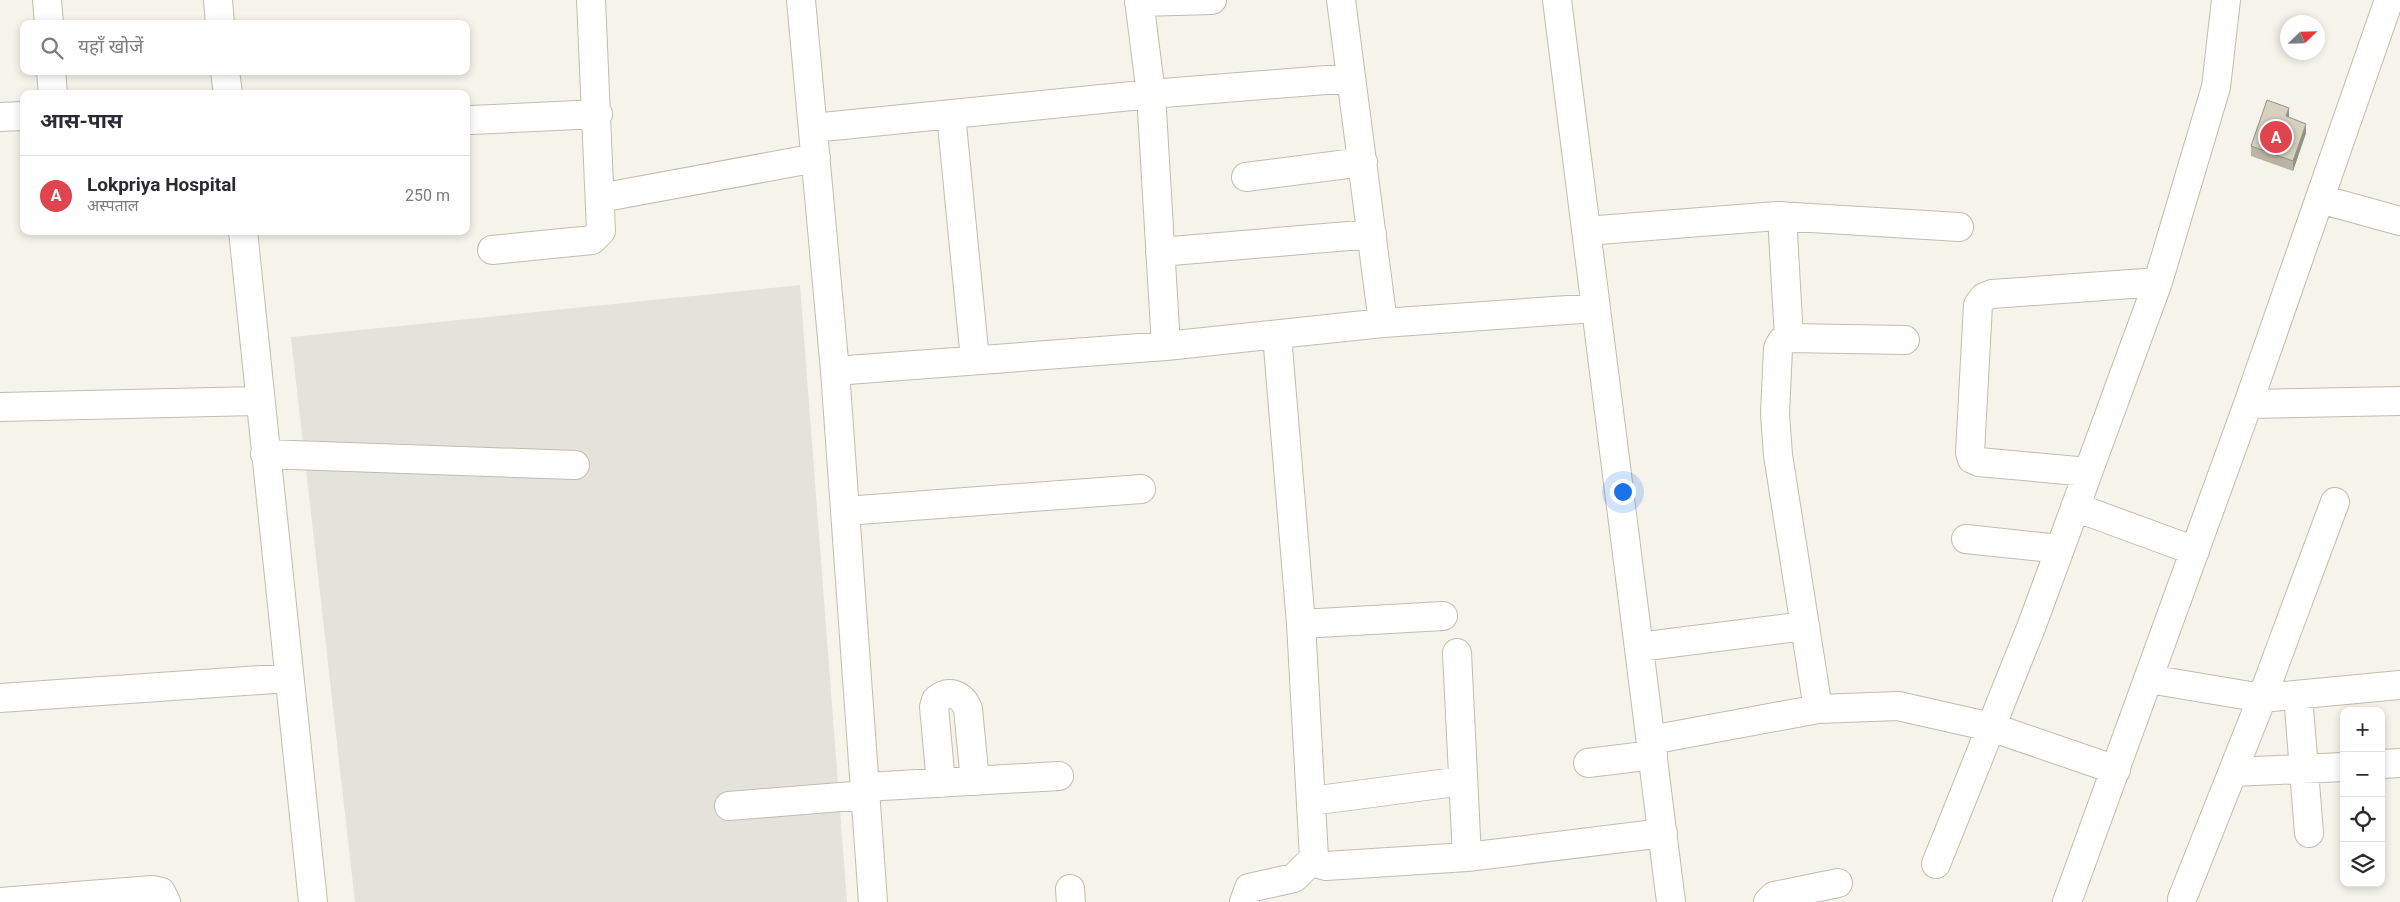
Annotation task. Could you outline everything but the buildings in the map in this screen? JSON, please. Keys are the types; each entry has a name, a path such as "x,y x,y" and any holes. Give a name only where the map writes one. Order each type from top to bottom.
{"street":[{"path":"47,0 49,20"},
{"path":"218,0 220,20"},
{"path":"492,250 592,240 601,231 598,114 592,0"},
{"path":"801,0 835,371 872,902"},
{"path":"1166,346 1151,94 1139,1 1212,0"},
{"path":"1341,0 1383,323"},
{"path":"1557,0 1671,902"},
{"path":"1936,864 2060,549 2158,282 2214,97 2226,0"},
{"path":"2067,902 2248,404 2389,0"},
{"path":"51,75 52,90"},
{"path":"226,75 227,90"},
{"path":"812,128 1151,94 1351,78"},
{"path":"471,120 598,114"},
{"path":"951,114 975,360"},
{"path":"0,117 20,116"},
{"path":"600,198 816,158"},
{"path":"1246,177 1362,162"},
{"path":"2320,199 2400,221"},
{"path":"1586,231 1782,216 1959,226"},
{"path":"1782,216 1789,338"},
{"path":"1160,252 1372,234"},
{"path":"243,235 313,902"},
{"path":"2088,472 1979,462 1972,459 1970,453 1978,305 1984,297 1992,294 2158,282"},
{"path":"835,371 1166,346 1383,323 1596,308"},
{"path":"1277,335 1301,624 1314,858 1318,864 1326,866 1467,857 1662,833"},
{"path":"1818,709 1778,455 1775,414 1778,348 1782,341 1789,338 1904,340"},
{"path":"0,407 260,401"},
{"path":"2248,404 2400,401"},
{"path":"266,454 576,464"},
{"path":"845,511 1142,489"},
{"path":"2182,899 2262,698 2335,502"},
{"path":"2075,507 2195,551"},
{"path":"1966,539 2060,549"},
{"path":"1301,624 1443,616"},
{"path":"1639,647 1806,626"},
{"path":"1457,652 1467,857"},
{"path":"0,698 289,678"},
{"path":"2149,678 2262,698 2400,685"},
{"path":"941,782 934,707 936,700 949,694 957,694 964,699 968,709 974,781"},
{"path":"2298,695 2309,833"},
{"path":"1588,762 1818,709 1898,706 1991,727 2116,770"},
{"path":"2385,764 2400,763"},
{"path":"2232,772 2340,767"},
{"path":"729,806 941,782 1059,776"},
{"path":"1311,802 1463,781"},
{"path":"1244,902 1250,888 1294,878 1314,858"},
{"path":"1768,902 1774,896 1838,883"},
{"path":"0,902 152,890 161,892 166,902"}],"shaded area":[{"path":"800,285 847,902 355,902 291,337"}],"place":[{"name":"Lokpriya Hospital","path":"2276,137"}]}
